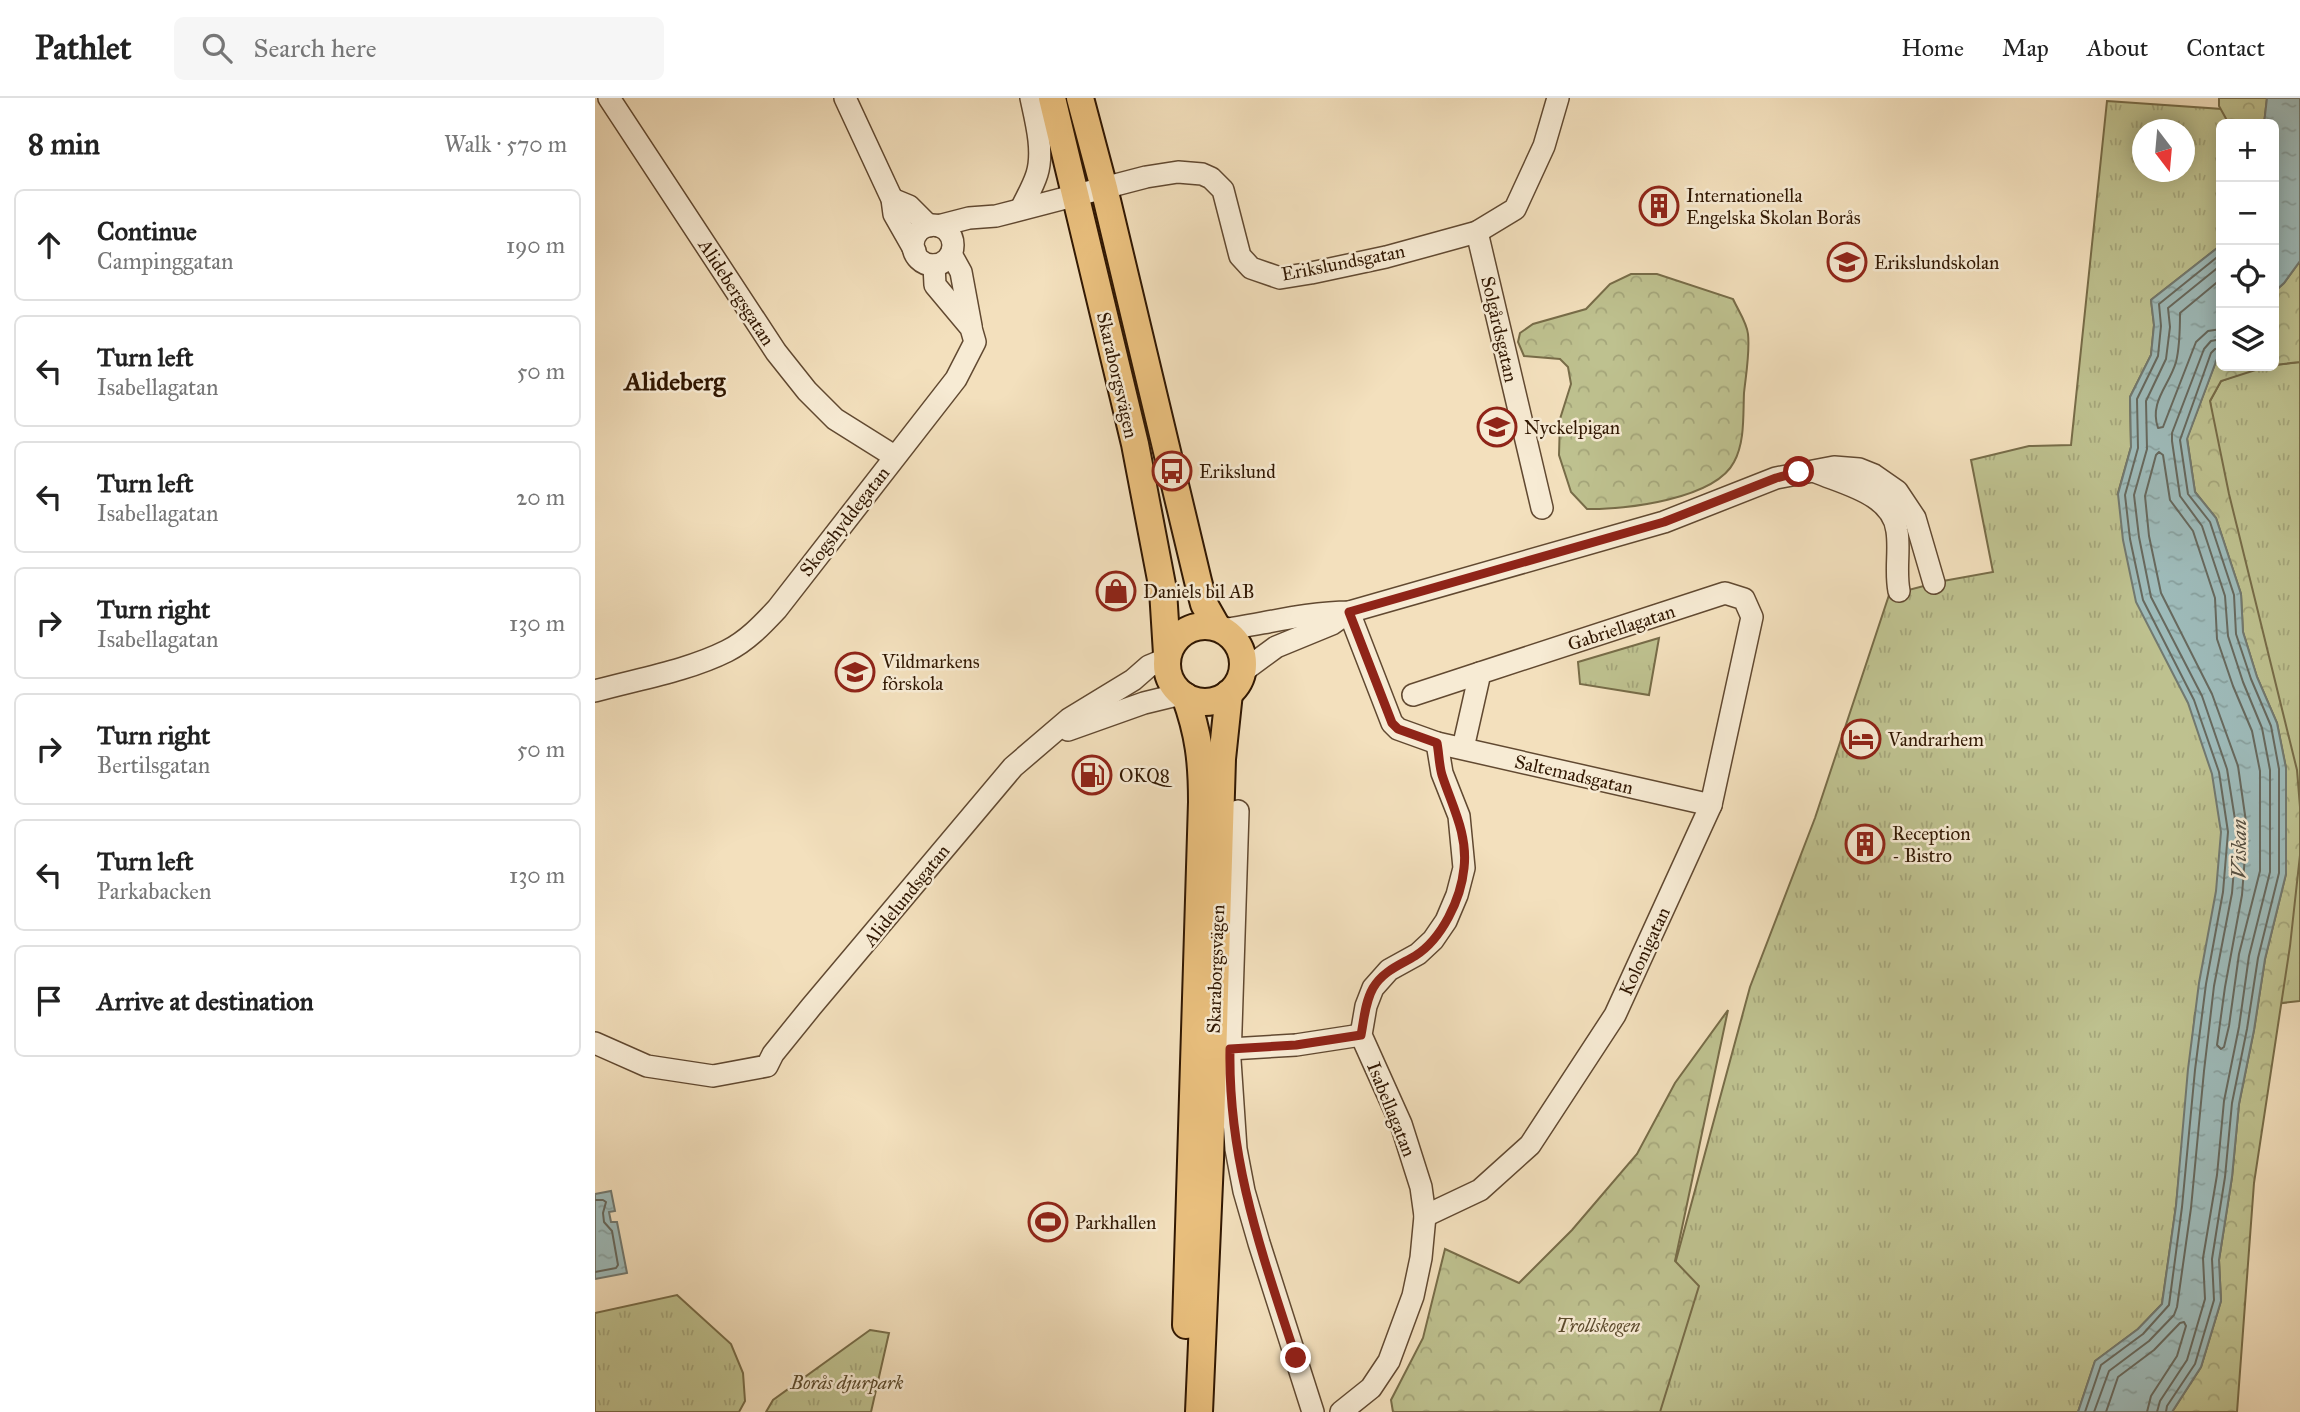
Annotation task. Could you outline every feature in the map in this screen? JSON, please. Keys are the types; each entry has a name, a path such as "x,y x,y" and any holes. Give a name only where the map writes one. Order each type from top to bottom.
{"main road":[{"name":"Skaraborgsvägen","path":"1052,98 1135,444 1163,590 1167,657"},
{"name":"Skaraborgsvägen","path":"1080,98 1204,604 1220,629"},
{"path":"1200,625 1220,629 1235,640 1240,649 1243,660 1235,683 1217,700 1204,702 1183,695 1169,678 1167,657 1174,640 1188,629 1200,625"},
{"name":"Skaraborgsvägen","path":"1196,1408 1210,1146 1222,759 1235,683"},
{"name":"Skaraborgsvägen","path":"1183,695 1199,737 1202,761 1196,1408"}],"street":[{"name":"Alidebergsgatan","path":"609,98 776,352 807,391 835,419 894,456"},
{"path":"845,98 892,199 894,214 920,260 946,255 969,232 996,216"},
{"path":"1021,209 1038,173 1039,150 1031,98"},
{"name":"Erikslundsgatan","path":"996,216 1138,179 1178,172 1202,174 1211,178 1223,190 1240,256 1251,268 1280,278 1386,257 1477,232 1515,209 1544,146 1558,100"},
{"path":"892,199 909,206 934,226 950,234 946,255"},
{"path":"915,251 918,232 969,218 996,216"},
{"name":"Solgårdsgatan","path":"1477,232 1542,508"},
{"name":"Skogshyddegatan","path":"595,691 696,664 728,651 757,631 777,609 958,377 975,342 971,328 935,285 946,255"},
{"path":"1220,629 1270,624 1329,612 1349,612 1664,522 1776,478 1834,467 1859,469 1874,475 1897,491 1915,518 1934,583"},
{"path":"1814,471 1877,499 1887,508 1897,528 1896,574 1899,591"},
{"name":"Gabriellagatan","path":"1413,695 1725,593 1744,599 1752,617"},
{"path":"1235,683 1276,647 1332,624 1349,612"},
{"path":"1230,1049 1296,1045 1361,1035 1366,1006 1373,988 1389,970 1418,954 1433,940 1446,921 1461,882 1464,868 1459,816 1441,773 1437,743 1398,729 1392,723 1349,612"},
{"name":"Kolonigatan","path":"1425,1216 1479,1190 1530,1144 1615,1015 1711,805 1752,617"},
{"name":"Alidelundsgatan","path":"595,1043 647,1066 713,1076 767,1066 773,1054 811,1007 1013,767 1069,719 1167,657"},
{"path":"1464,748 1480,673"},
{"name":"Alidelundsgatan","path":"1055,732 1073,729 1136,706 1183,695"},
{"name":"Saltemadsgatan","path":"1437,743 1711,805"},
{"path":"1238,811 1230,1049 1236,1149 1244,1191 1313,1412"},
{"name":"Isabellagatan","path":"1341,1412 1371,1388 1389,1360 1413,1296 1421,1258 1425,1216 1421,1187 1401,1124 1361,1035"}],"green space":[{"path":"2219,98 2267,98 2265,119 2226,119 2219,106"},
{"path":"2107,101 2265,112 2264,119 2216,119 2216,249 2151,300 2154,325 2151,355 2130,397 2131,447 2118,493 2213,422 2210,401 2221,381 2248,371 2279,371 2279,365 2300,362 2300,1001 2195,1013 2176,1206 2162,1304 2138,1329 2095,1361 2078,1412 1635,1412 1750,987 1815,818 1889,595 1993,572 1971,460 2029,446 2071,445"},
{"path":"2300,261 2300,362 2279,364 2279,288"},
{"path":"1631,274 1657,274 1733,299 1748,334 1742,437 1734,462 1724,475 1708,485 1668,500 1587,509 1571,492 1559,455 1560,419 1571,384 1568,367 1560,359 1524,356 1518,342 1520,333 1533,324 1586,309 1610,284"},
{"path":"2216,361 2216,371 2252,371 2221,381 2210,401 2229,494 2297,770 2300,807 2300,855 2290,946 2254,1183 2237,1412 2172,1412 2201,1367 2221,1301 2219,1260 2232,1177 2239,1104 2265,959 2286,874 2286,768 2277,723 2257,677 2243,632 2241,594 2216,518 2195,492 2187,438"},
{"path":"1659,638 1649,695 1580,684 1578,662"},
{"name":"Trollskogen","path":"1728,1010 1675,1261 1699,1286 1660,1412 1393,1412 1391,1400 1423,1338 1445,1249 1519,1283 1572,1230 1637,1154 1675,1083"},
{"path":"677,1295 731,1344 743,1373 745,1401 739,1412 595,1412 595,1313"},
{"name":"Borås djurpark","path":"870,1330 889,1333 871,1412 766,1412 773,1400"}],"water":[{"path":"2267,98 2300,98 2300,261 2279,288 2279,119 2265,119"},
{"name":"Viskan","path":"2216,249 2216,361 2187,439 2195,492 2216,518 2241,594 2243,632 2257,677 2277,723 2286,768 2286,874 2265,959 2239,1104 2232,1177 2219,1260 2221,1301 2201,1367 2172,1412 2078,1412 2095,1361 2138,1329 2162,1304 2176,1206 2188,1069 2199,983 2216,891 2221,832 2212,774 2188,703 2136,602 2123,540 2118,494 2131,447 2130,397 2151,355 2154,325 2151,300"},
{"path":"611,1191 615,1211 609,1212 611,1222 617,1222 627,1273 595,1279 595,1194"}],"place":[{"name":"Internationella Engelska Skolan Borås","path":"1659,206"},
{"name":"Erikslundskolan","path":"1847,262"},
{"name":"Nyckelpigan","path":"1497,427"},
{"name":"Erikslund","path":"1172,471"},
{"name":"Daniels bil AB","path":"1116,591"},
{"name":"Vildmarkens förskola","path":"855,672"},
{"name":"Vandrarhem","path":"1861,739"},
{"name":"OKQ8","path":"1092,775"},
{"name":"Reception - Bistro","path":"1865,844"},
{"name":"Parkhallen","path":"1048,1222"}],"district":[{"name":"Alideberg","path":"675,381"}],"route":[{"path":"1296,1358 1244,1191 1233,1124 1230,1049 1296,1045 1361,1035 1366,1006 1373,988 1389,970 1418,954 1433,940 1446,921 1464,868 1459,816 1441,773 1437,743 1398,729 1392,723 1349,612 1664,522 1776,478 1799,472"}]}
